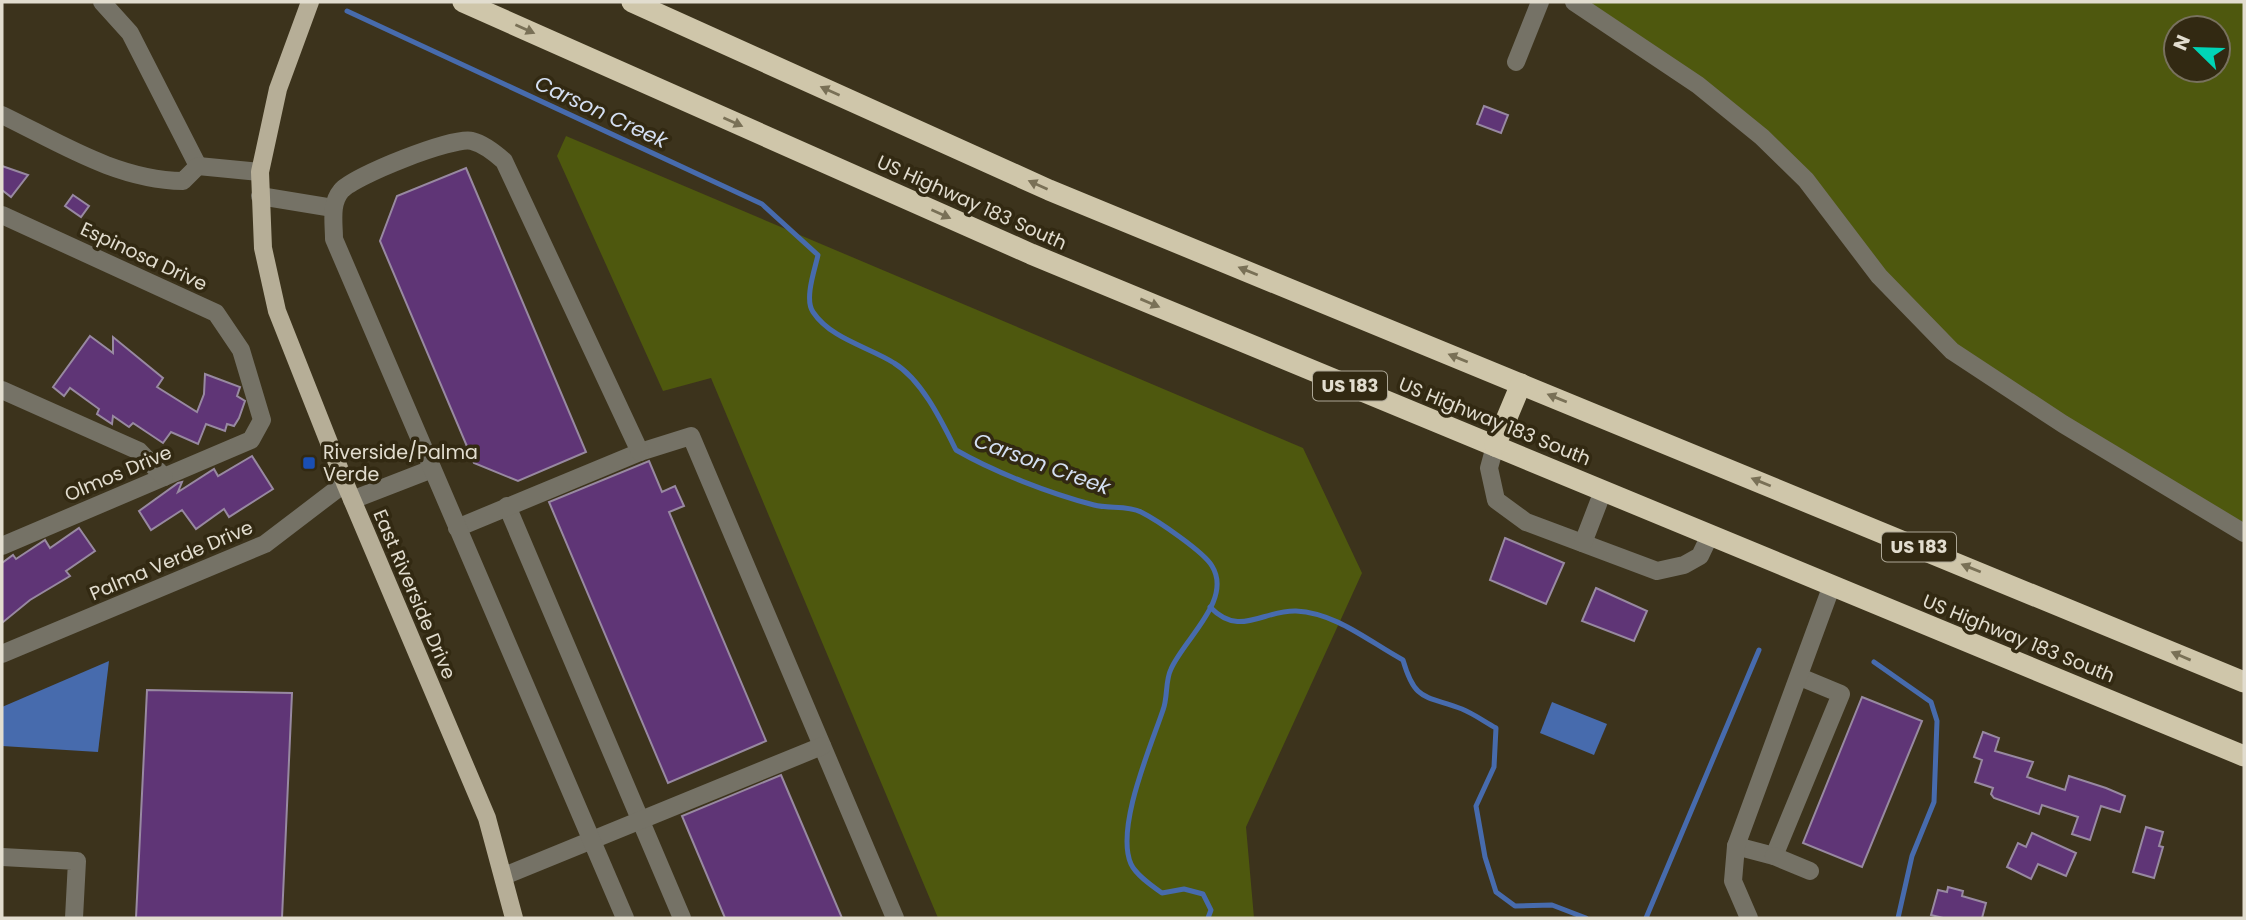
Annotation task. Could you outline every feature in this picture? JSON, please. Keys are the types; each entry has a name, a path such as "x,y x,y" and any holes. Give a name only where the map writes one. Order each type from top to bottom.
{"highway":[{"name":"US Highway 183 South","path":"463,2 1031,254 2244,756"},
{"name":"US 183","path":"632,2 1049,190 2244,682"},
{"path":"1495,446 1521,384"}],"main road":[{"name":"East Riverside Drive","path":"310,2 278,89 260,172 263,248 277,311 352,500 487,818 514,918"}],"street":[{"path":"102,2 130,33 198,166"},
{"path":"1516,62 1540,2"},
{"path":"1574,2 1698,85 1762,137 1806,180 1879,276 1952,351 2063,424 2244,533"},
{"path":"2,115 112,168 140,177 183,181 198,166"},
{"path":"625,918 334,239 333,208 341,191 367,175 453,140 472,141 492,151 504,161 640,452"},
{"path":"198,166 260,172"},
{"path":"260,196 333,208"},
{"name":"Espinosa Drive","path":"2,215 216,313 241,350 262,420 251,440"},
{"path":"2,390 139,451 163,477"},
{"path":"457,528 640,452 691,436 895,918"},
{"name":"Olmos Drive","path":"2,546 251,440"},
{"path":"1495,446 1489,468 1496,500 1526,522 1657,571 1684,565 1700,556 1710,535"},
{"path":"352,500 432,469"},
{"name":"Palma Verde Drive","path":"2,654 265,544 345,483"},
{"path":"1583,543 1603,491"},
{"path":"507,506 682,918"},
{"path":"1749,918 1733,881 1736,846 1832,585"},
{"path":"1774,856 1841,694 1800,677"},
{"path":"504,876 822,746"},
{"path":"1736,846 1774,856 1810,871"},
{"path":"2,857 77,861 74,918"}],"green space":[{"path":"1582,2 2244,2 2244,528 1978,363 1934,325 1883,273 1811,176"},
{"path":"566,136 1303,448 1362,573 1246,827 1254,918 938,918 711,378 663,391 557,156"}],"water":[{"path":"109,661 98,752 2,746 2,707"},
{"path":"1552,702 1607,724 1594,755 1540,733"}],"building":[{"path":"1484,106 1508,115 1501,133 1477,124"},
{"path":"2,166 28,175 11,197 2,190"},
{"path":"466,168 586,452 518,481 474,463 380,241 397,196"},
{"path":"73,195 89,206 81,217 65,206"},
{"path":"90,336 113,353 113,337 163,378 157,387 197,412 204,394 205,374 240,387 237,396 245,401 239,418 234,426 227,424 225,431 206,424 198,444 171,432 163,443 133,423 129,427 113,416 112,424 97,414 99,409 70,388 64,396 53,387"},
{"path":"252,456 273,489 229,517 224,509 196,529 182,510 151,530 139,511 178,483 182,482 178,492 214,469 218,476"},
{"path":"649,461 662,492 675,486 684,506 669,512 766,741 668,783 549,502"},
{"path":"79,528 95,551 66,571 70,576 30,600 2,623 2,563 13,555 16,559 45,540 50,548"},
{"path":"1505,538 1564,563 1546,604 1490,580"},
{"path":"1596,588 1647,611 1634,641 1582,621"},
{"path":"147,690 292,693 282,918 136,918"},
{"path":"1862,697 1922,721 1862,867 1803,843"},
{"path":"1983,732 1999,738 1995,751 2033,762 2027,777 2065,790 2069,776 2106,788 2125,796 2120,812 2101,806 2090,840 2072,834 2078,817 2042,805 2039,814 1994,798 1991,794 1993,788 1975,782 1982,760 1974,757"},
{"path":"781,775 842,918 725,918 682,816"},
{"path":"2146,827 2163,832 2159,846 2163,847 2154,878 2133,872"},
{"path":"2032,833 2076,853 2066,876 2038,864 2031,879 2007,867 2018,843 2026,847"},
{"path":"1948,887 1963,891 1962,896 1986,903 1982,918 1943,918 1931,915 1938,890 1947,892"}],"waterway":[{"name":"Carson Creek","path":"347,11 762,204 818,255 810,292 813,312 840,336 904,370 930,402 956,450 1023,482 1060,495 1100,506 1141,512 1180,537 1207,560 1217,579 1216,592 1212,606 1177,657 1169,674 1165,705 1136,787 1127,849 1133,868 1162,893 1184,889 1203,894 1211,910 1208,918"},
{"path":"1210,607 1231,621 1241,622 1296,611 1338,622 1403,660 1412,683 1423,695 1466,711 1496,728 1494,767 1476,806 1485,857 1496,892 1515,906 1552,905 1586,918"},
{"path":"1646,918 1759,650"},
{"path":"1874,662 1931,702 1937,721 1934,802 1912,856 1898,918"}],"place":[{"name":"Riverside/Palma Verde","path":"309,463"}]}
